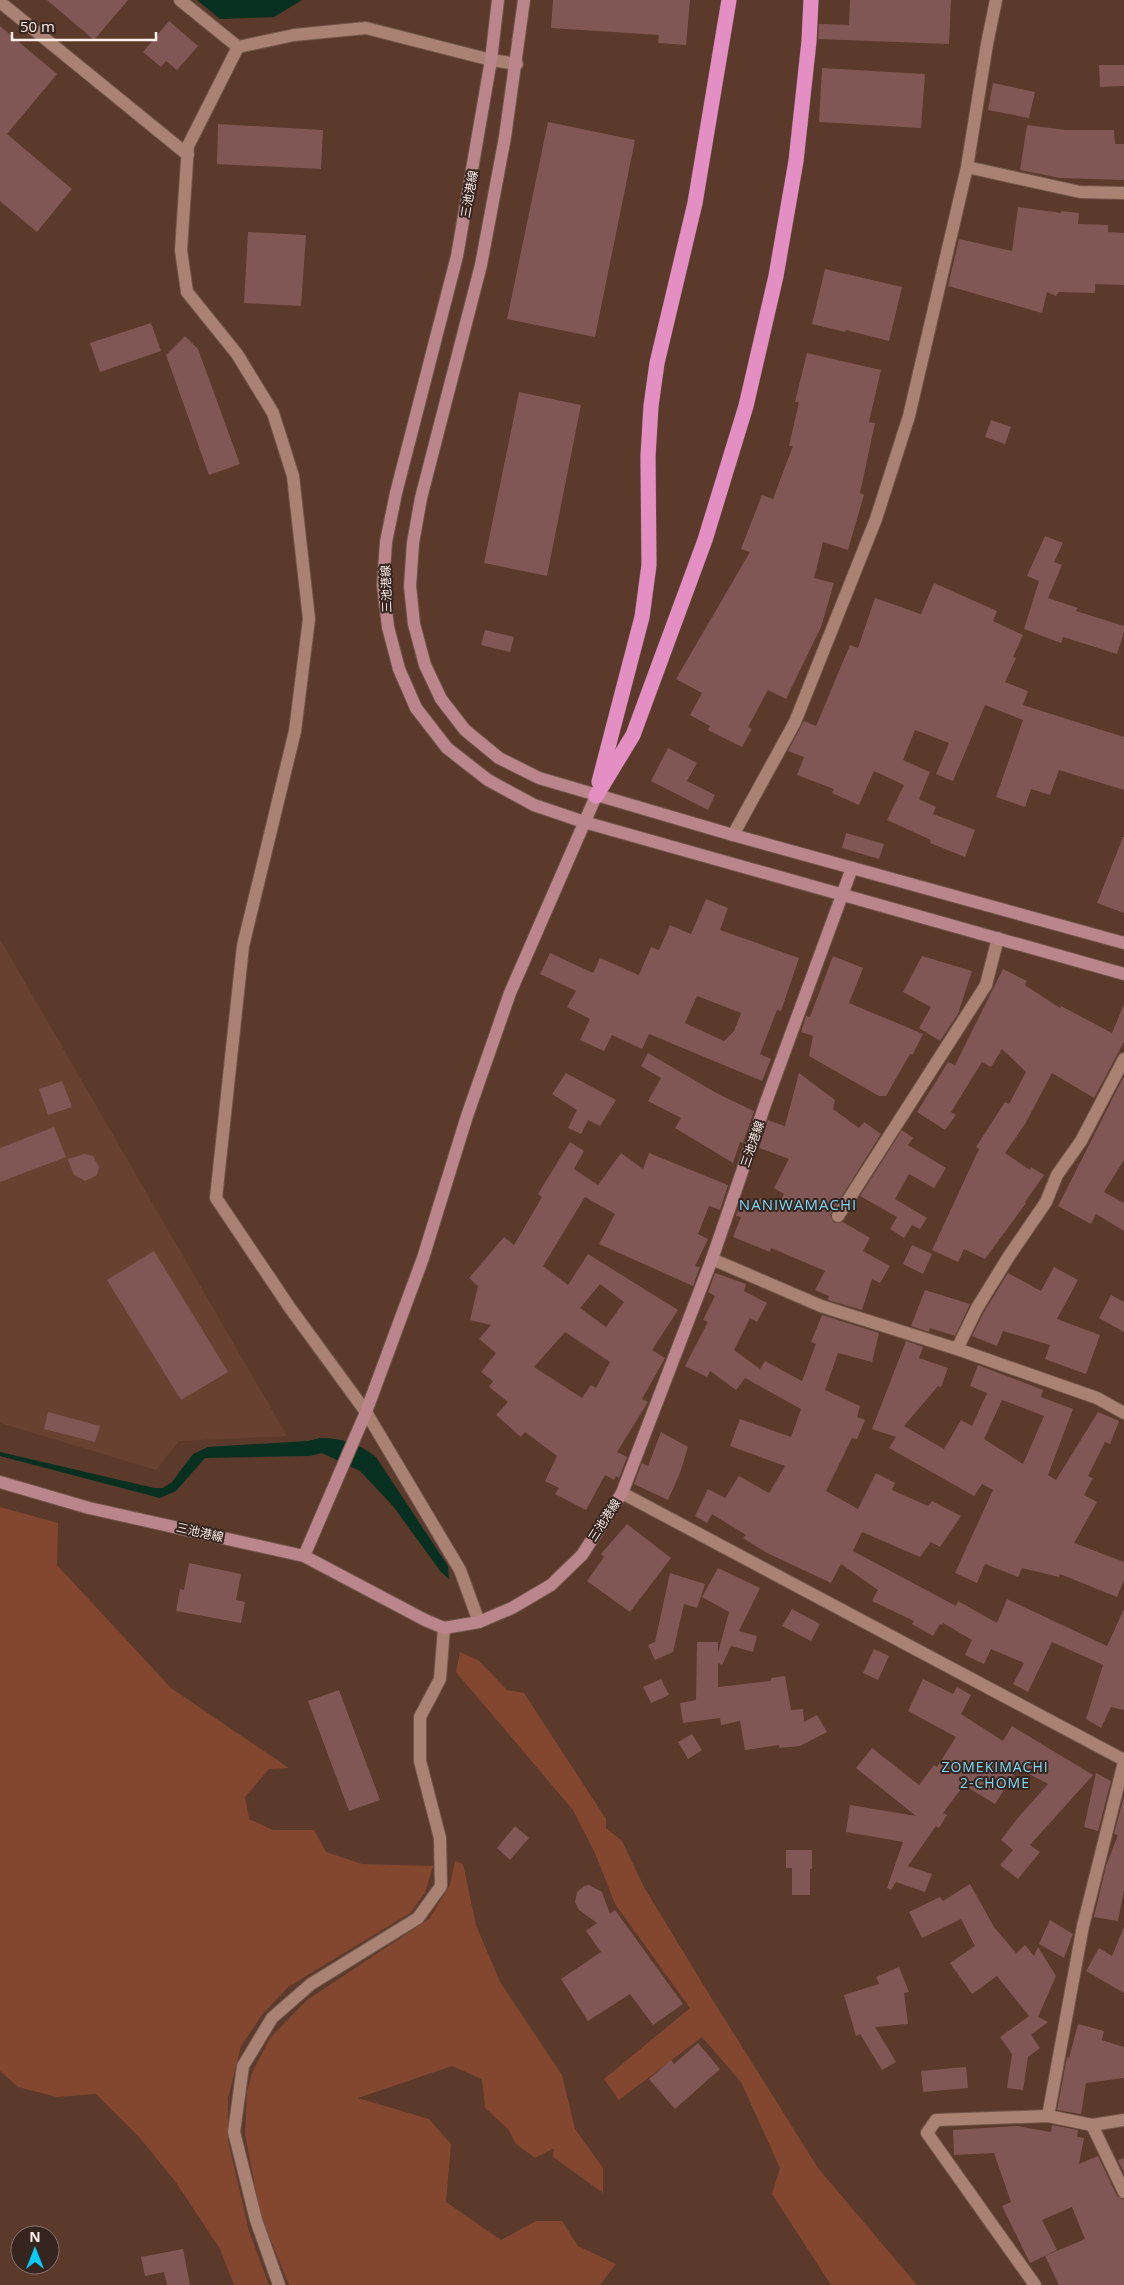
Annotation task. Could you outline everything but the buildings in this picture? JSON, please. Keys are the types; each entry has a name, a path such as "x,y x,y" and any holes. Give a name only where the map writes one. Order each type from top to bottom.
{"highway":[{"path":"596,796 642,617 649,565 648,456 651,406 658,363 695,203 729,0"},
{"path":"596,796 633,735 705,540 746,406 776,276 796,161 809,40 811,0"}],"main road":[{"name":"三池港線","path":"498,0 491,60 458,256 386,542 383,585 388,627 399,669 416,708 447,748 488,780 534,805 584,822 1124,974"},
{"name":"三池港線","path":"524,0 517,64 481,265 421,498 412,543 410,586 414,624 424,665 441,699 465,730 499,758 539,778 733,835 1124,943"},
{"path":"304,1556 366,1412 423,1258 467,1116 510,993 596,796"},
{"name":"三池港線","path":"0,1482 89,1508 304,1556 416,1616 444,1628 479,1622 512,1608 551,1585 582,1555 622,1493 712,1259 766,1102 852,868"}],"street":[{"path":"180,0 238,47"},
{"path":"733,835 795,722 876,519 909,416 967,167 986,44 996,0"},
{"path":"0,2 188,155"},
{"path":"238,47 294,36 366,28 491,60 517,64"},
{"path":"238,47 188,146 182,250 187,292 237,354 273,413 293,476 309,619 295,731 243,946 216,1198 290,1308 366,1412 460,1570 479,1622"},
{"path":"967,167 1080,192 1124,193"},
{"path":"838,1216 986,985 998,938"},
{"path":"957,1349 977,1308 1009,1256 1046,1202 1057,1175 1081,1141 1124,1059"},
{"path":"712,1259 821,1306 957,1349 1097,1398 1124,1413"},
{"path":"622,1493 1124,1761 1083,1926 1048,2116"},
{"path":"279,2285 256,2220 234,2132 243,2066 272,2018 311,1984 418,1918 441,1886 440,1838 420,1761 420,1717 440,1680 444,1628"},
{"path":"1035,2285 927,2133 936,2120 1048,2116 1092,2125 1124,2120"},
{"path":"1092,2125 1124,2192"}],"shaded area":[{"path":"197,0 302,0 274,17 220,19"},
{"path":"0,939 287,1436 179,1441 156,1470 0,1423"},
{"path":"320,1438 350,1442 376,1457 448,1566 449,1579 441,1572 393,1506 360,1471 322,1453 310,1456 205,1458 176,1491 160,1498 0,1456 0,1452 154,1488 163,1488 172,1482 193,1454 208,1447 308,1441"},
{"path":"0,1507 58,1523 57,1565 171,1688 289,1768 269,1769 245,1797 249,1819 273,1830 314,1830 326,1852 362,1864 433,1866 425,1893 410,1913 288,1987 262,2015 241,2046 228,2098 228,2141 249,2231 269,2285 234,2285 220,2249 175,2181 139,2137 96,2094 57,2097 18,2087 0,2071"},
{"path":"460,1652 479,1661 507,1690 524,1693 606,1819 606,1828 622,1841 644,1887 818,2168 917,2285 831,2285 772,2194 780,2168 741,2082 702,2037 619,2100 604,2079 690,2008 615,1904 595,1853 573,1810 456,1672"},
{"path":"455,1861 463,1864 476,1925 500,1982 562,2075 575,2129 603,2168 603,2193 553,2157 554,2148 535,2158 516,2144 508,2129 485,2108 482,2079 452,2066 358,2098 429,2119 451,2144 446,2202 501,2240 536,2221 562,2221 578,2246 616,2264 600,2285 289,2285 261,2216 245,2135 247,2092 252,2073 270,2038 307,2000 429,1919 450,1885"}],"district":[{"name":"NANIWAMACHI","path":"798,1204"},
{"name":"ZOMEKIMACHI 2-CHOME","path":"995,1774"}]}
